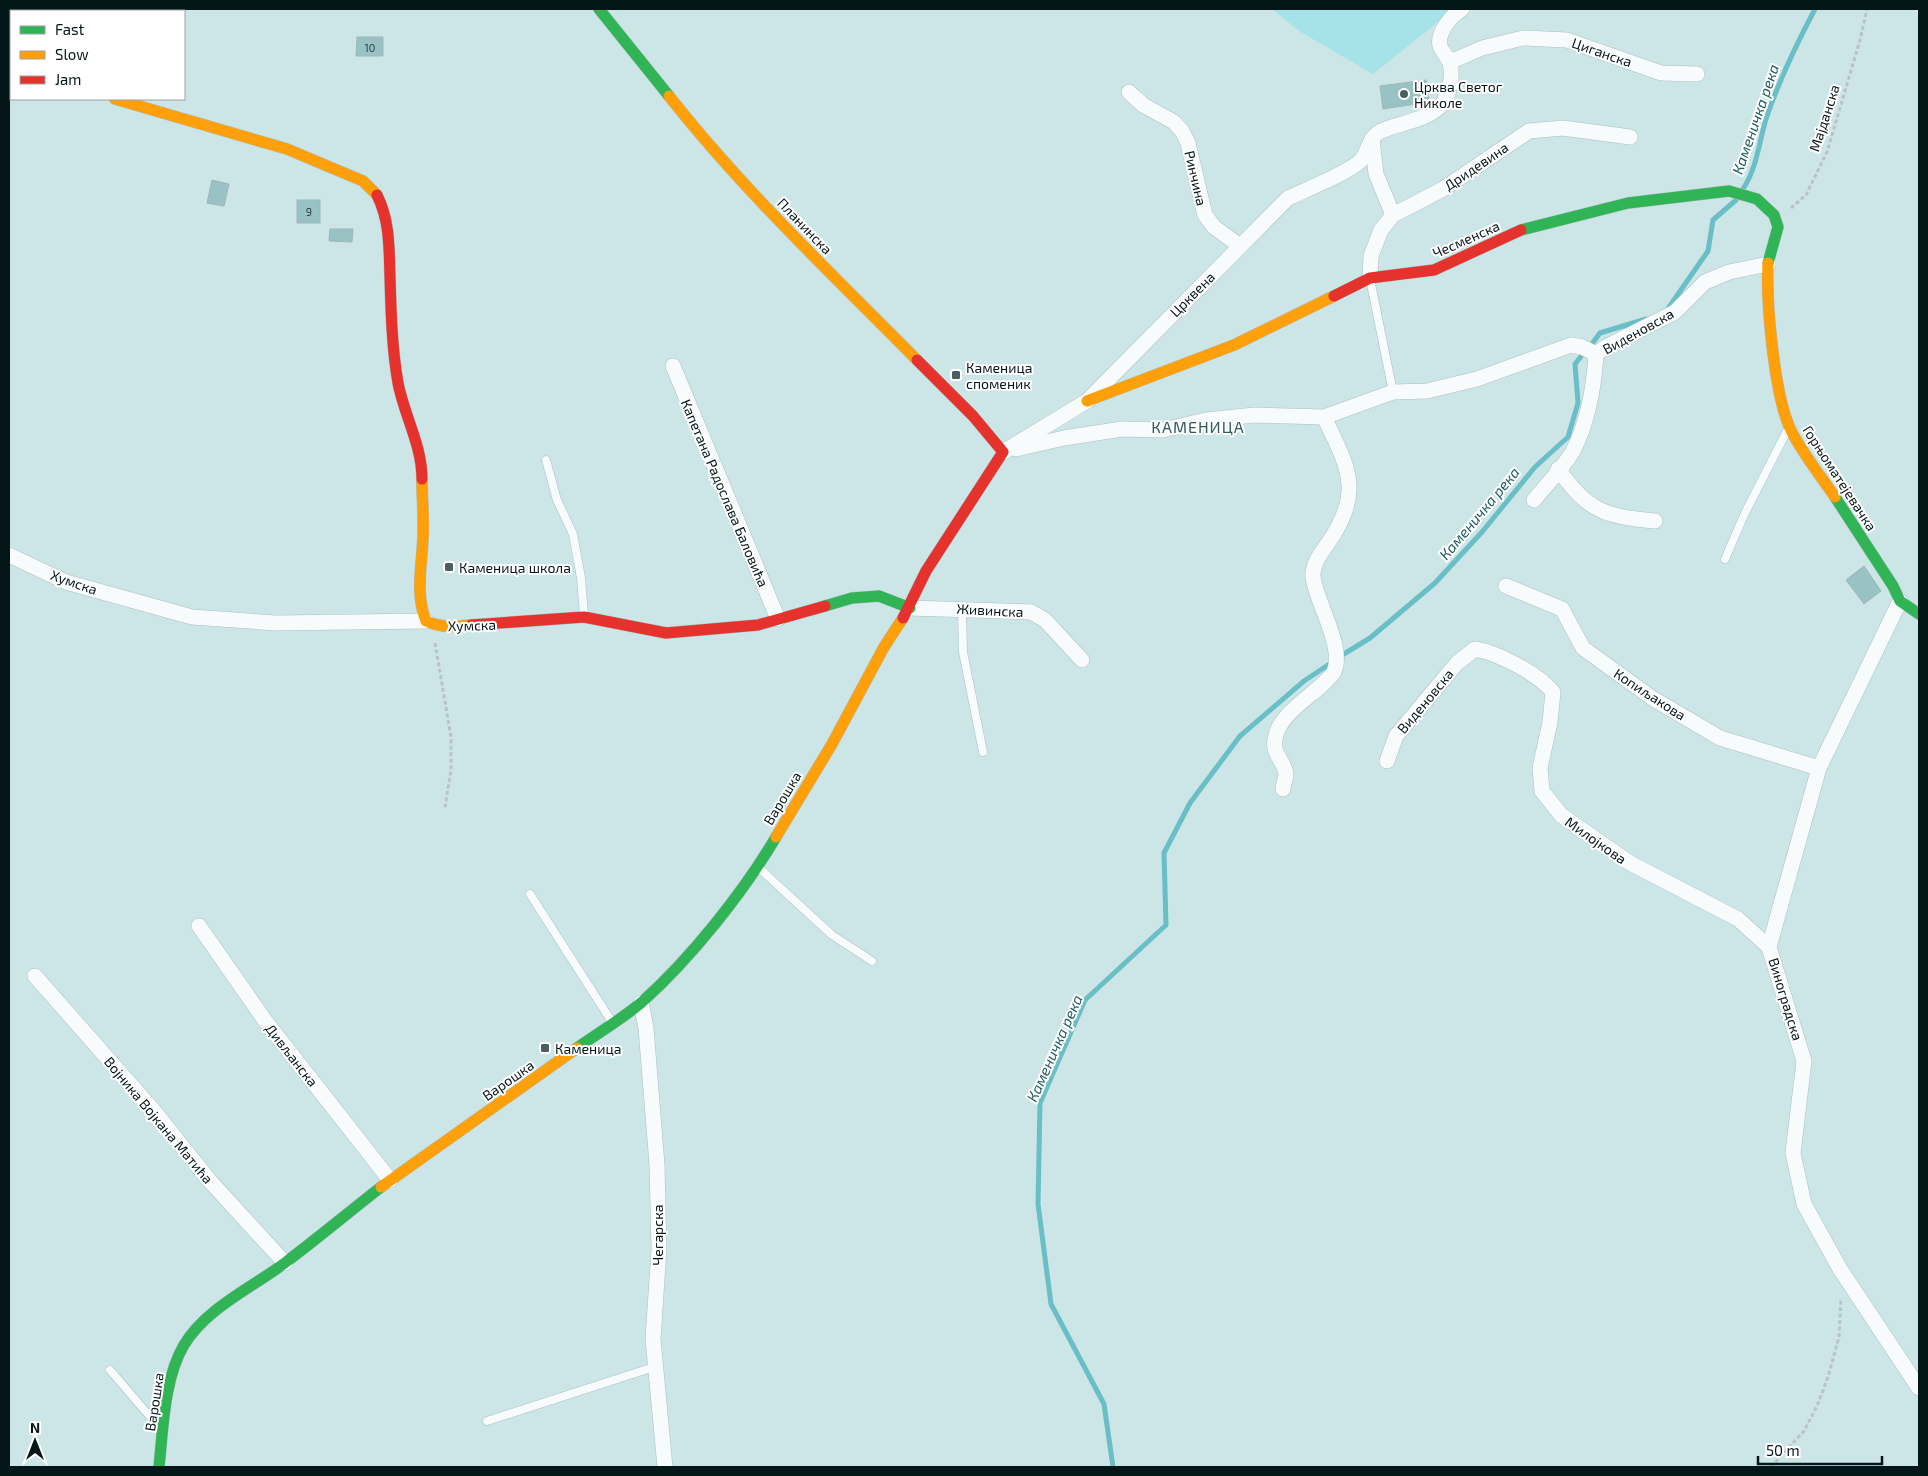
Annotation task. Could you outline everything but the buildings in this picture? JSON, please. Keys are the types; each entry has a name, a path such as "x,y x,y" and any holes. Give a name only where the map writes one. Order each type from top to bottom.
{"street":[{"name":"Планинска","path":"599,9 707,144 776,218 973,416 1003,452"},
{"path":"1393,215 1376,174 1372,138 1378,132 1428,115 1443,103 1450,84 1450,62 1440,47 1440,37 1445,26 1462,9"},
{"name":"Циганска","path":"1450,62 1482,48 1524,38 1567,40 1661,73 1697,74"},
{"name":"Ринчина","path":"1129,92 1143,104 1174,122 1182,131 1190,151 1204,215 1214,227 1240,246"},
{"path":"118,100 286,149 363,181 377,195 385,211 388,228 391,308 398,384 410,420 422,469 423,535 419,594 421,609 430,623"},
{"name":"Дридевина","path":"1370,278 1371,256 1381,230 1393,215 1444,189 1529,131 1563,128 1630,137"},
{"name":"Црквена","path":"910,608 926,571 1003,452 1087,401 1288,198 1328,180 1362,160 1372,138"},
{"name":"Чесменска","path":"1087,401 1234,345 1370,278 1434,270 1527,227 1628,203 1729,191 1757,199 1774,215"},
{"name":"Горњоматејевачка","path":"1774,215 1778,227 1768,264 1772,339 1780,392 1789,427 1893,586 1900,601 1919,614"},
{"name":"Виденовска","path":"1534,500 1572,452 1585,421 1595,380 1596,354 1604,348 1675,312 1705,282 1729,272 1768,264"},
{"path":"1003,452 1064,438 1122,429 1163,430 1206,420 1254,415 1324,417 1393,392 1427,391 1477,379 1571,345 1582,347 1596,354"},
{"name":"Капетана Радослава Баловића","path":"672,366 778,619"},
{"path":"1282,789 1286,774 1274,751 1276,735 1283,719 1316,692 1334,672 1336,650 1313,575 1315,562 1341,524 1350,494 1345,462 1324,417"},
{"path":"1558,469 1576,493 1595,508 1615,517 1655,521"},
{"name":"Хумска","path":"9,554 66,582 192,617 276,624 430,623 473,626 584,616 666,632 758,624 852,598 879,596 910,608"},
{"name":"Копиљакова","path":"1506,586 1562,608 1584,648 1652,698 1720,738 1819,768"},
{"name":"Виноградска","path":"1900,601 1819,768 1769,946 1804,1061 1793,1153 1804,1204 1844,1276 1919,1388"},
{"name":"Живинска","path":"910,608 962,608 1031,612 1045,620 1082,660"},
{"name":"Варошка","path":"159,1467 169,1386 175,1365 192,1334 206,1318 285,1263 390,1180 641,1003 680,965 758,868 832,744 884,647 910,608"},
{"name":"Виденовска","path":"1387,761 1396,736 1457,664 1475,649"},
{"name":"Милојкова","path":"1475,649 1489,651 1502,658 1545,682 1553,692 1550,722 1540,768 1542,791 1561,815 1630,863 1738,919 1769,946"},
{"name":"Дивљанска","path":"199,926 266,1022 390,1180"},
{"name":"Војника Војкана Матића","path":"35,976 154,1111 209,1180 285,1263"},
{"name":"Чегарска","path":"641,1003 646,1028 657,1165 659,1249 653,1339 654,1367 665,1467"}],"lane":[{"path":"1370,278 1393,392"},
{"path":"1725,559 1745,513 1789,427"},
{"path":"546,460 557,500 573,534 581,578 584,616"},
{"path":"962,608 963,652 983,752"},
{"path":"758,868 832,935 872,961"},
{"path":"530,894 613,1024"},
{"path":"487,1421 654,1367"},
{"path":"110,1370 164,1432"}],"path":[{"name":"Мајданска","path":"1774,215 1792,207 1806,195 1827,152 1860,40 1867,9"},
{"path":"430,623 451,737 451,770 445,807"},
{"path":"1771,1467 1804,1431 1817,1406 1828,1377 1838,1337 1844,1276"}],"shaded area":[{"path":"1272,9 1454,9 1373,74 1299,31"}],"waterway":[{"name":"Каменичка река","path":"1743,189 1755,164 1766,119 1776,90 1815,9"},
{"name":"Каменичка река","path":"1667,310 1708,251 1713,220 1736,200"},
{"name":"Каменичка река","path":"1591,345 1600,333 1646,319"},
{"name":"Каменичка река","path":"1339,657 1370,638 1435,583 1482,532 1535,467 1568,437 1578,403 1575,364 1583,354"},
{"name":"Каменичка река","path":"1113,1467 1104,1404 1051,1304 1038,1204 1040,1103 1085,1000 1166,925 1164,853 1190,803 1240,736 1304,681 1331,663"}],"traffic: fast":[{"path":"599,9 669,96"},
{"path":"1521,230 1628,203 1729,191 1757,199 1774,215 1778,227 1768,263"},
{"path":"1835,497 1893,586 1900,601 1919,614"},
{"path":"825,606 852,598 879,596 910,608"},
{"path":"577,1048 642,1002 679,966 732,902 776,837"},
{"path":"159,1467 168,1388 177,1358 193,1332 217,1309 273,1272 381,1187"}],"traffic: slow":[{"path":"669,96 758,199 917,360"},
{"path":"118,100 287,149 363,181 377,195"},
{"path":"1768,263 1768,300 1772,346 1784,410 1789,426 1798,443 1835,497"},
{"path":"1087,401 1234,345 1334,296"},
{"path":"422,479 423,530 420,590 426,621 448,626 471,625"},
{"path":"776,837 832,744 884,647 903,618"},
{"path":"381,1187 577,1048"}],"traffic: jam":[{"path":"377,195 387,225 392,330 398,383 416,442 422,479"},
{"path":"1334,296 1370,278 1434,270 1521,230"},
{"path":"903,618 926,571 1003,452 973,416 917,360"},
{"path":"471,625 584,617 666,633 758,625 825,606"}],"place":[{"name":"Црква Светог Николе","path":"1404,94"},
{"name":"Каменица споменик","path":"956,375"},
{"name":"Каменица школа","path":"449,567"},
{"name":"Каменица","path":"545,1048"}],"district":[{"name":"КАМЕНИЦА","path":"1198,426"}]}
